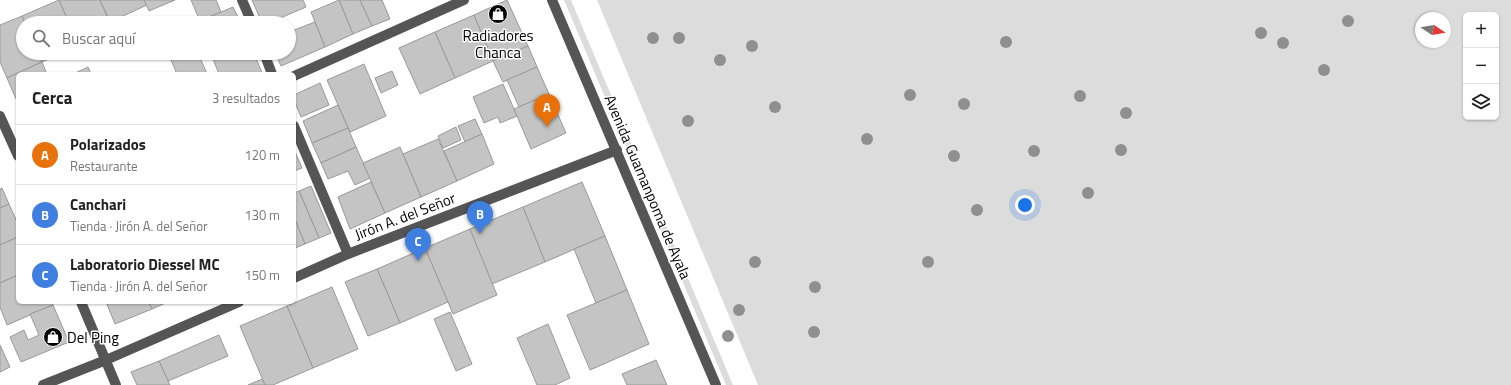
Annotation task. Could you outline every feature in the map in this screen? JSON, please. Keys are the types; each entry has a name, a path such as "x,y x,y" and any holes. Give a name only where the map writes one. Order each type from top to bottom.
{"street":[{"path":"242,0 249,16"},
{"path":"296,75 464,0"},
{"name":"Avenida Guamanpoma de Ayala","path":"552,0 716,385"},
{"path":"267,60 271,72"},
{"path":"0,116 16,152"},
{"path":"296,131 348,254"},
{"name":"Jirón A. del Señor","path":"296,277 348,254 616,150"},
{"path":"83,304 116,385"},
{"path":"43,385 106,360 234,304"}],"shaded area":[{"path":"564,0 571,0 733,385 726,385"},
{"path":"597,0 1511,0 1511,385 758,385"}],"building":[{"path":"59,0 66,16 22,16"},
{"path":"59,0 100,0 107,16 66,16"},
{"path":"100,0 144,0 147,5 123,16 107,16"},
{"path":"144,0 175,0 149,11"},
{"path":"191,0 216,0 221,12 212,16 198,16"},
{"path":"252,0 303,0 306,7 285,16 259,16"},
{"path":"339,0 360,0 372,26 353,34"},
{"path":"339,0 353,34 325,47 311,12"},
{"path":"360,0 382,0 390,19 372,26"},
{"path":"507,0 528,46 493,61 474,15"},
{"path":"233,7 238,16 212,16"},
{"path":"474,15 493,61 455,78 435,32"},
{"path":"16,18 16,60 41,60 42,62 20,72 16,72 16,74 7,78 0,62 0,25"},
{"path":"315,22 325,47 296,60 296,29"},
{"path":"435,32 455,78 420,94 399,48"},
{"path":"528,46 537,67 503,82 493,61"},
{"path":"171,60 201,60 206,72 176,72"},
{"path":"213,60 257,60 262,72 218,72"},
{"path":"278,60 295,60 281,66"},
{"path":"42,62 46,72 20,72"},
{"path":"364,64 386,116 350,132 327,80"},
{"path":"88,67 90,72 77,72"},
{"path":"537,67 549,94 519,107 507,80"},
{"path":"392,71 398,85 381,93 375,78"},
{"path":"16,74 16,99 7,78"},
{"path":"320,83 329,105 301,117 296,105 296,94"},
{"path":"503,84 517,116 500,123 498,117 484,123 473,97"},
{"path":"549,94 566,133 531,149 514,109"},
{"path":"338,105 348,128 312,143 303,121"},
{"path":"475,119 482,134 465,142 458,126"},
{"path":"456,127 461,140 443,148 438,136"},
{"path":"348,128 356,147 321,163 312,143"},
{"path":"482,134 494,164 457,181 444,151"},
{"path":"438,139 457,181 421,197 403,154"},
{"path":"356,147 370,178 355,185 348,171 328,179 321,163"},
{"path":"400,147 421,197 385,213 363,163"},
{"path":"296,154 302,168 296,170"},
{"path":"371,182 385,213 350,229 338,197"},
{"path":"582,182 605,236 545,262 523,207"},
{"path":"311,186 331,233 319,238 299,191"},
{"path":"2,188 9,204 0,208 0,189"},
{"path":"299,191 319,238 305,244 296,222 296,192"},
{"path":"9,204 16,220 16,238 0,245 0,208"},
{"path":"523,207 545,262 492,284 470,229"},
{"path":"296,222 305,244 296,248"},
{"path":"470,229 497,295 453,314 425,248"},
{"path":"605,236 627,290 596,303 574,249"},
{"path":"16,238 16,276 0,283 0,245"},
{"path":"425,248 448,302 400,323 377,269"},
{"path":"377,269 400,323 368,336 345,282"},
{"path":"16,276 16,304 53,305 7,325 0,307 0,283"},
{"path":"332,287 358,349 313,368 287,306 296,304 296,302"},
{"path":"627,290 649,344 590,370 567,315"},
{"path":"107,304 150,304 152,309 115,324"},
{"path":"150,304 163,304 152,309"},
{"path":"53,305 69,342 21,362 10,337 24,330 28,340 39,335 30,314"},
{"path":"287,306 313,368 273,385 265,385 240,326"},
{"path":"450,312 472,364 456,371 434,319"},
{"path":"548,324 570,378 555,385 537,385 517,338"},
{"path":"219,335 228,356 168,381 159,361"},
{"path":"0,345 10,367 0,372"},
{"path":"656,360 667,385 627,385 622,374"},
{"path":"159,361 170,385 137,385 131,372"},
{"path":"262,379 265,385 248,385"}],"place":[{"name":"Radiadores Chanca","path":"498,14"},
{"name":"Polarizados","path":"547,127"},
{"name":"Canchari","path":"480,234"},
{"name":"Laboratorio Diessel MC","path":"418,261"},
{"name":"Del Ping","path":"53,337"}]}
